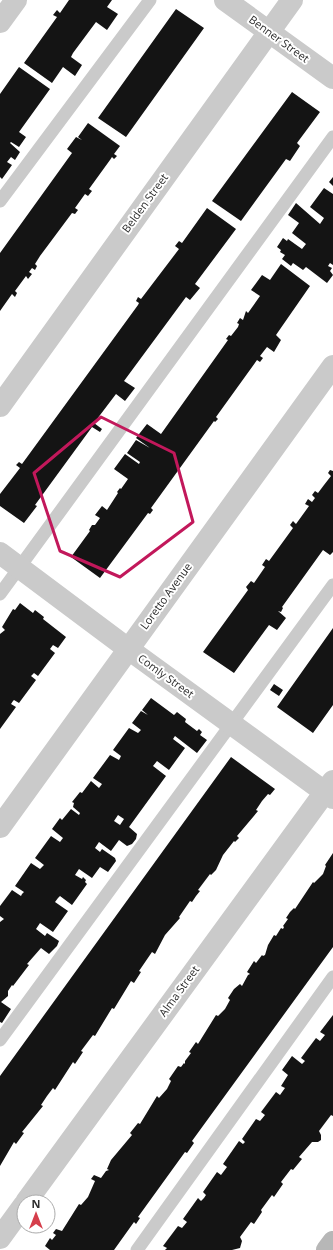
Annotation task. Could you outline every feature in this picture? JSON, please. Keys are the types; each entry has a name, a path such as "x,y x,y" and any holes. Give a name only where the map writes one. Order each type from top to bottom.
{"main road":[{"path":"327,1250 333,1242"}],"street":[{"path":"0,22 16,0"},
{"name":"Benner Street","path":"225,0 333,78"},
{"name":"Belden Street","path":"0,406 292,0"},
{"name":"Loretto Avenue","path":"0,827 127,648 333,366"},
{"name":"Comly Street","path":"0,553 232,724 330,790"},
{"name":"Alma Street","path":"32,1194 330,790"},
{"path":"0,1238 16,1216"}],"lane":[{"path":"0,201 150,0"},
{"path":"0,594 333,137"},
{"path":"0,1040 333,585"},
{"path":"137,1250 333,976"}],"highlighted area":[{"path":"101,417 174,453 193,522 120,577 60,551 34,473"}],"building":[{"path":"69,0 112,0 107,7 118,14 107,30 96,22 73,53 71,57 82,65 75,76 63,67 52,83 24,63 57,17 53,15 57,10 60,13"},
{"path":"176,9 204,28 126,137 98,118"},
{"path":"19,67 50,89 19,132 26,137 19,147 11,142 10,143 20,152 15,160 11,157 7,162 12,165 2,179 0,177 0,94"},
{"path":"292,92 320,112 297,143 300,146 290,161 286,159 241,221 212,201"},
{"path":"88,123 120,146 114,154 117,156 114,159 112,157 89,189 92,191 88,196 85,194 75,208 78,210 75,214 72,213 40,256 35,264 37,266 35,270 32,268 29,272 32,274 28,279 26,276 15,291 17,293 15,297 12,294 0,311 0,253 72,153 67,149 76,137 82,140 78,137"},
{"path":"333,177 333,186 329,182"},
{"path":"324,188 333,194 333,265 330,263 328,266 332,268 330,271 333,275 327,283 306,267 303,270 293,263 291,266 282,259 285,255 280,252 281,250 277,247 283,238 287,241 288,239 302,249 306,244 292,233 299,223 288,215 296,203 320,224 324,218 310,207"},
{"path":"207,208 236,229 195,284 200,288 190,300 186,297 124,381 135,388 125,401 116,394 94,423 102,429 100,432 92,427 35,505 37,506 24,523 0,506 0,494 20,468 16,465 19,462 22,464 138,305 139,303 136,301 138,297 141,299 179,249 175,246 179,241 182,243"},
{"path":"281,264 310,286 276,335 281,340 274,352 267,347 260,356 263,358 260,362 257,360 216,417 218,419 215,422 214,421 151,508 153,510 150,514 148,513 100,578 71,557 90,531 89,530 92,525 95,525 100,518 95,515 102,506 107,510 118,493 117,492 128,479 114,469 125,454 139,464 140,462 127,453 136,440 150,448 136,438 147,424 161,434 228,340 226,339 229,335 231,336 238,327 239,324 237,323 240,318 243,320 246,311 248,313 260,296 251,290 262,275 270,280"},
{"path":"330,470 333,471 333,552 330,555 323,550 282,607 281,612 278,611 286,618 277,630 269,625 234,673 203,652 248,590 246,587 251,581 254,583 265,567 262,565 266,559 269,561 293,528 290,525 293,521 296,524 309,506 305,504 308,499 312,502 315,498 312,495 315,491 318,493 331,476 328,473"},
{"path":"20,603 33,613 35,610 44,617 43,619 66,637 58,648 53,645 50,649 55,653 38,676 34,673 31,676 36,680 19,703 14,700 13,701 11,704 16,707 0,729 0,634 5,630 2,627 13,609 15,610"},
{"path":"333,628 333,705 313,733 277,707"},
{"path":"274,684 283,690 279,696 270,690"},
{"path":"151,698 174,715 177,712 186,719 185,722 197,731 199,729 202,732 200,735 207,740 197,753 175,736 173,739 185,748 169,770 157,761 153,766 166,776 129,827 137,834 136,839 132,844 127,846 119,840 111,851 99,842 95,848 100,852 102,849 115,858 116,861 108,872 100,867 92,878 79,869 75,875 82,879 83,877 87,884 72,905 60,896 55,902 68,911 53,932 40,923 36,929 45,936 47,933 59,941 57,946 49,954 41,948 27,964 29,965 13,986 12,985 8,991 8,996 1,1002 11,1009 2,1023 0,1022 0,922 4,919 0,916 0,906 12,890 21,896 24,892 15,886 31,863 40,869 44,865 35,858 51,836 60,842 63,838 52,829 60,818 62,820 71,809 79,815 80,813 73,807 74,803 72,802 80,792 82,793 91,781 99,788 102,784 93,778 110,755 119,760 121,756 113,750 129,728 138,733 141,730 132,723 141,711 148,715 142,710","holes":["118,815 124,819 120,825 114,821"]},
{"path":"231,757 275,789 262,801 256,810 258,811 237,836 239,838 235,842 234,841 223,855 216,870 211,875 210,874 198,890 200,891 192,902 190,901 179,917 180,918 165,935 155,954 152,952 139,971 141,972 134,983 131,981 95,1036 93,1035 81,1051 83,1052 75,1064 73,1062 55,1090 53,1088 47,1096 41,1105 43,1106 22,1132 24,1133 16,1144 14,1142 0,1166 0,1076"},
{"path":"333,853 333,947 192,1141 194,1143 187,1153 185,1152 138,1217 140,1218 136,1224 134,1222 114,1250 50,1250 45,1246 50,1238 52,1240 56,1235 54,1234 56,1234 56,1229 62,1231 79,1204 81,1205 88,1197 95,1181 91,1179 94,1175 101,1178 106,1171 109,1170 107,1169 111,1160 132,1135 130,1133 138,1123 140,1124 157,1096 159,1098 167,1089 171,1081 169,1079 178,1066 181,1067 184,1063 185,1064 185,1061 191,1053 189,1052 196,1042 198,1044 216,1015 218,1016 225,1009 230,1000 228,998 234,989 240,984 242,986 250,974 247,972 254,961 256,963 262,955 265,955 268,945 274,935 276,936 281,928 283,929 283,926 288,919 286,918 294,908 295,909 313,882 314,883 323,874 325,865"},
{"path":"333,1015 333,1116 331,1115 319,1131 321,1140 318,1142 312,1142 299,1157 302,1159 293,1170 291,1169 281,1182 283,1184 274,1197 272,1195 261,1210 262,1212 254,1224 251,1222 240,1237 242,1241 240,1248 232,1250 165,1250 167,1248 163,1246 178,1226 182,1228 187,1222 183,1219 198,1198 201,1201 204,1198 206,1195 203,1192 217,1172 221,1175 227,1167 223,1164 239,1141 243,1144 245,1142 242,1139 256,1119 260,1121 265,1115 261,1112 276,1092 280,1095 285,1088 281,1086 288,1075 282,1070 292,1056 302,1064 305,1061 301,1058 316,1038 320,1041 325,1035 320,1032"}]}
